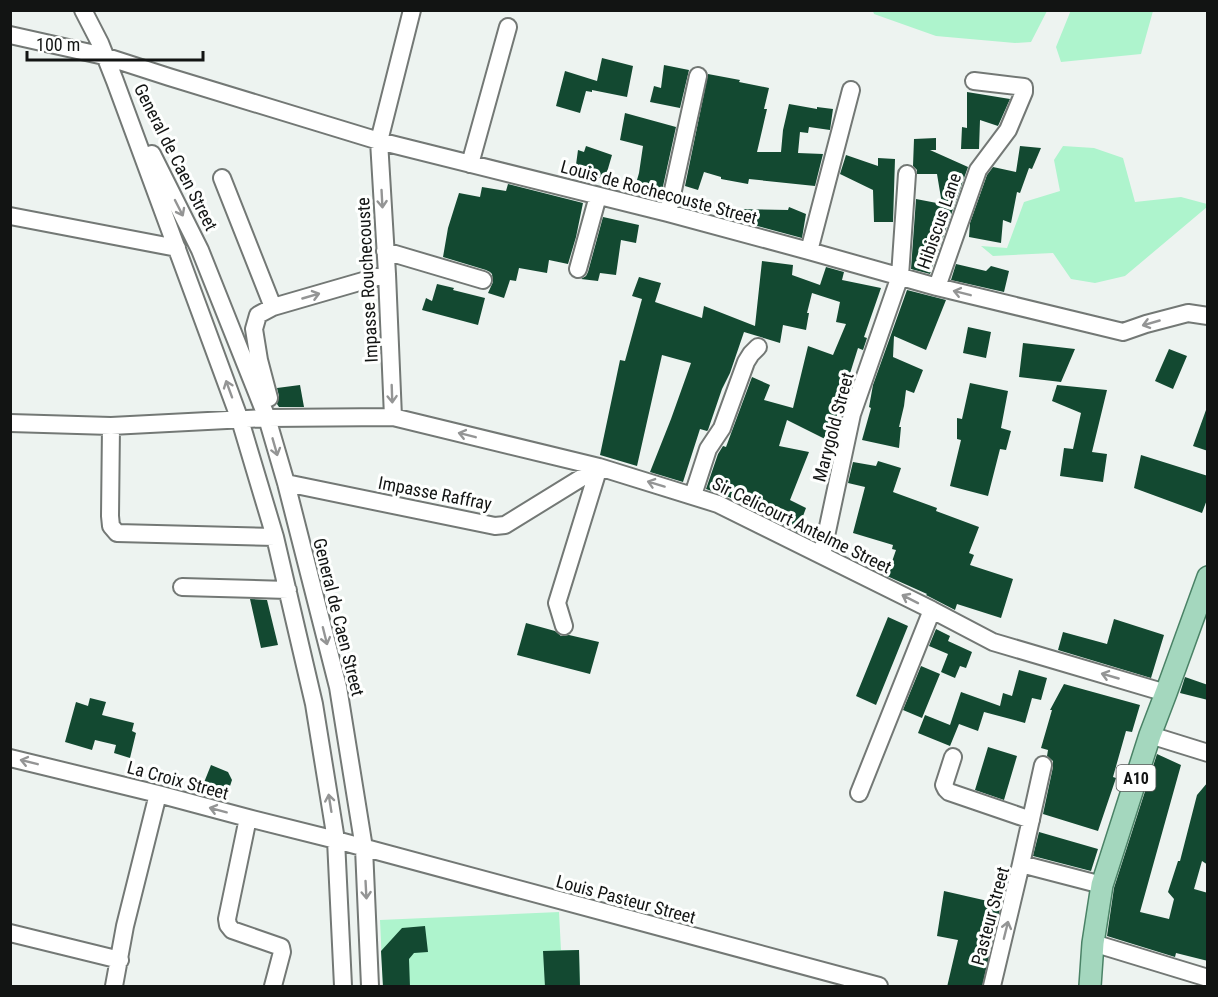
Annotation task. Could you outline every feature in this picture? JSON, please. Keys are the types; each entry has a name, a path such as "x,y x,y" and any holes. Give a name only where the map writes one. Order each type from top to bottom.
{"main road":[{"name":"A10","path":"1090,987 1093,943 1102,885 1150,735 1208,577"}],"street":[{"path":"83,10 115,81"},
{"name":"Impasse Rouchecouste","path":"393,417 379,141 412,10"},
{"path":"470,164 508,27"},
{"name":"Louis de Rochecouste Street","path":"10,35 104,56 379,141 668,213 937,287 1123,332 1188,313 1208,316"},
{"path":"668,213 698,76"},
{"name":"General de Caen Street","path":"115,81 240,420 275,537 314,704 336,840 343,987"},
{"name":"General de Caen Street","path":"115,81 201,250 271,419 338,687 364,848 370,987"},
{"name":"Hibiscus Lane","path":"937,287 978,170 1008,130 1024,92 1024,87 974,81"},
{"path":"809,251 851,90"},
{"name":"Marygold Street","path":"822,555 852,414 900,276 907,174"},
{"path":"222,178 273,307"},
{"path":"578,269 598,196"},
{"path":"10,216 177,248"},
{"path":"385,252 483,280"},
{"path":"271,419 254,329 258,315 273,307 387,274"},
{"path":"693,495 708,449 722,428 746,362 758,347"},
{"name":"Sir Celicourt Antelme Street","path":"10,423 111,426 271,419 393,417 599,467 693,495 718,504 993,642 1166,693"},
{"path":"111,426 110,516 111,526 117,532 275,537"},
{"path":"564,626 557,603 599,467"},
{"name":"Impasse Raffray","path":"286,483 495,525 506,525 599,467"},
{"path":"182,587 288,590"},
{"path":"859,793 932,610"},
{"path":"1150,735 1208,753"},
{"path":"953,757 944,785 949,792 1031,820"},
{"name":"La Croix Street","path":"10,758 364,848"},
{"path":"1021,864 1043,765"},
{"path":"114,987 125,926 158,794"},
{"path":"248,819 227,919 232,930 281,948 273,987"},
{"name":"Louis Pasteur Street","path":"364,848 879,987"},
{"name":"Pasteur Street","path":"992,987 1021,864 1102,885"},
{"path":"10,933 120,960"},
{"path":"1093,943 1208,978"}],"green space":[{"path":"873,10 1047,11 1031,42 1015,43 936,36 874,14"},
{"path":"1071,10 1153,10 1141,54 1061,62 1056,47"},
{"path":"1063,146 1094,148 1123,158 1135,202 1181,197 1207,204 1207,207 1125,276 1095,283 1071,279 1053,253 993,256 981,246 1007,248 1024,202 1060,191 1054,160"},
{"path":"559,912 561,950 579,950 580,986 383,986 380,920"}],"building":[{"path":"602,58 633,66 627,97 592,90 592,92 586,91 580,113 556,106 565,71 597,81"},
{"path":"664,65 689,70 680,108 650,102 654,86 661,88"},
{"path":"708,74 769,88 764,109 767,109 757,152 781,152 789,104 817,109 817,107 833,109 830,130 809,127 808,133 800,132 798,153 823,154 815,186 749,179 748,184 721,179 721,177 704,172 698,190 685,186"},
{"path":"967,92 1010,99 998,126 980,120 979,149 961,149 962,127 967,128"},
{"path":"625,113 676,127 660,200 633,194 643,146 620,140"},
{"path":"936,138 936,150 930,150 968,167 930,274 911,269 916,199 942,204 937,174 917,174 913,166 914,139"},
{"path":"586,146 612,155 605,179 575,172 578,150 584,152"},
{"path":"1020,146 1041,148 1032,169 1029,168 1020,193 1017,192 1011,223 1003,220 1001,243 969,237 970,223 987,175 993,167 1016,172"},
{"path":"846,155 878,166 878,158 895,159 893,222 874,222 873,190 840,174"},
{"path":"508,184 583,203 568,264 549,260 547,273 519,268 516,281 510,280 504,298 488,293 493,282 490,272 443,257 448,228 459,193 480,197 482,187 506,191"},
{"path":"789,207 806,214 802,238 727,218 729,209 788,210"},
{"path":"603,217 639,225 636,243 621,240 616,275 600,273 598,281 581,279 588,272"},
{"path":"762,261 793,265 792,275 820,285 826,267 844,272 842,280 881,288 864,337 867,338 863,350 858,348 831,434 826,433 825,439 787,420 779,446 809,452 790,500 806,508 797,532 750,508 751,505 706,489 718,454 723,446 726,447 752,377 770,385 764,400 793,408 808,346 833,355 846,324 836,322 840,302 812,293 806,330 783,325 780,343 744,332 708,430 700,429 683,482 650,472 691,363 662,355 637,466 600,455 620,360 625,361 642,299 632,296 639,277 661,283 655,302 702,318 704,306 755,326"},
{"path":"956,264 986,271 991,266 1009,271 1004,292 951,280"},
{"path":"437,284 485,298 478,325 422,310 426,298 432,301"},
{"path":"907,290 946,300 926,350 894,336 893,357 923,370 914,393 906,390 899,427 901,427 899,448 862,440 871,408 869,407 873,385"},
{"path":"968,327 991,332 986,358 963,353"},
{"path":"1023,343 1075,349 1061,382 1019,377"},
{"path":"1169,349 1187,356 1173,389 1155,381"},
{"path":"970,383 1008,391 1001,428 1011,431 1006,450 1000,449 988,496 950,486 961,440 957,439 957,418 962,419"},
{"path":"300,385 304,407 279,407 277,388"},
{"path":"1057,385 1107,390 1092,452 1107,454 1103,482 1060,476 1064,448 1073,449 1081,413 1052,401"},
{"path":"1206,410 1208,410 1208,451 1193,446"},
{"path":"1141,455 1208,476 1208,497 1202,513 1134,488"},
{"path":"878,461 901,468 893,492 979,527 969,553 974,555 970,565 1013,579 1001,618 957,604 955,610 887,576 896,550 892,549 893,545 853,533 865,487 848,483 853,462 876,466"},
{"path":"250,599 267,600 278,645 261,648"},
{"path":"888,617 908,626 876,705 856,696"},
{"path":"1114,619 1164,635 1151,678 1058,650 1063,632 1107,644"},
{"path":"526,623 555,631 561,636 569,635 599,642 590,674 517,655"},
{"path":"936,629 950,636 948,641 972,652 966,668 960,666 955,678 941,672 948,654 929,646"},
{"path":"921,666 940,674 922,718 903,710"},
{"path":"1019,670 1047,678 1041,700 1032,698 1025,723 984,712 978,731 959,724 950,746 918,733 925,715 950,725 961,692 1000,706 1003,693 1012,696"},
{"path":"1185,677 1208,685 1208,700 1180,693"},
{"path":"1064,684 1140,705 1132,732 1126,731 1113,777 1116,778 1098,831 1043,814 1053,761 1047,756 1048,750 1041,748 1052,710 1050,710"},
{"path":"90,698 106,702 102,715 134,723 132,731 136,733 130,758 114,753 116,745 95,740 92,750 65,742 76,702 88,706"},
{"path":"988,747 1017,756 1004,800 975,790"},
{"path":"1157,754 1181,765 1140,912 1169,919 1174,899 1168,892 1178,861 1180,861 1197,795 1208,782 1208,865 1202,861 1194,889 1208,893 1208,961 1176,953 1175,957 1107,936 1114,888"},
{"path":"211,765 228,772 232,780 227,795 203,785"},
{"path":"1039,832 1098,849 1091,871 1033,856"},
{"path":"944,891 1001,904 982,987 947,987 958,940 937,936"},
{"path":"425,926 428,952 414,953 409,959 410,987 383,987 381,951 402,928"},
{"path":"579,950 580,987 545,987 543,951"}]}
